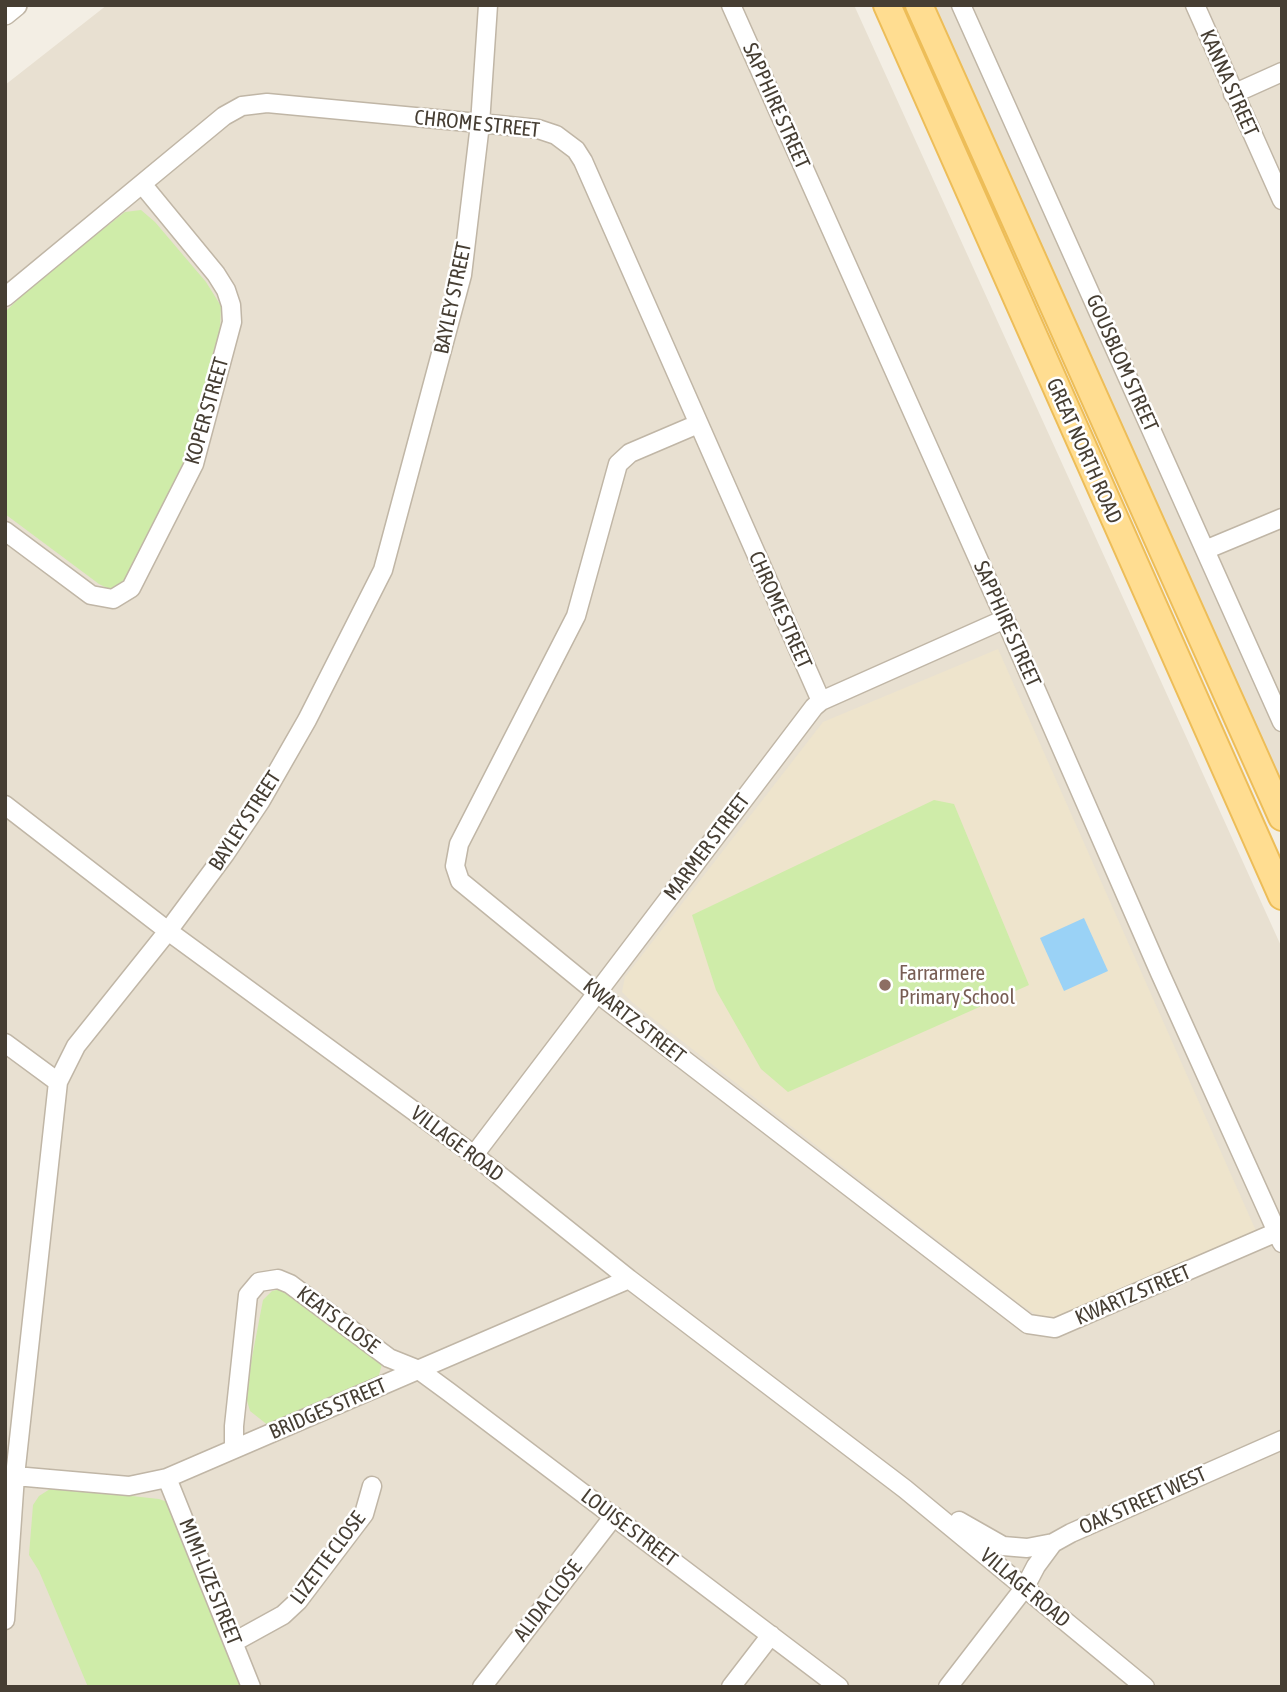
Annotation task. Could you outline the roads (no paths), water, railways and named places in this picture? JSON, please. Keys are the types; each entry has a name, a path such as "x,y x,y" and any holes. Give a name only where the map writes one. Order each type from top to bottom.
{"main road":[{"name":"GREAT NORTH ROAD","path":"887,5 1282,897"},
{"name":"GREAT NORTH ROAD","path":"919,5 1282,817"},
{"path":"993,244 1020,231"}],"street":[{"path":"5,14 16,5"},
{"name":"BAYLEY STREET","path":"5,1619 15,1476 58,1082 76,1046 168,931 260,802 307,720 383,570 462,275 480,124 488,5"},
{"name":"SAPPHIRE STREET","path":"731,5 1279,1237"},
{"name":"GOUSBLOM STREET","path":"961,5 1282,722"},
{"name":"KANNA STREET","path":"1195,5 1282,200"},
{"path":"1233,94 1282,72"},
{"name":"CHROME STREET","path":"5,296 224,116 242,106 267,103 480,124 549,132 562,138 576,150 583,162 821,701"},
{"name":"KOPER STREET","path":"5,531 91,596 113,599 131,588 194,464 232,322 231,305 216,274 142,184"},
{"name":"KWARTZ STREET","path":"698,424 630,453 618,464 576,616 456,852 455,866 465,888 597,993 1028,1324 1055,1328 1279,1237"},
{"path":"1205,550 1282,518"},
{"name":"MARMER STREET","path":"474,1155 737,806 821,701 1005,619"},
{"name":"VILLAGE ROAD","path":"5,805 168,931 474,1155 629,1279 905,1489 1146,1687"},
{"path":"5,1043 58,1082"},
{"name":"KEATS CLOSE","path":"234,1448 248,1295 259,1282 278,1279 290,1284 389,1357 419,1370"},
{"name":"BRIDGES STREET","path":"15,1476 129,1486 167,1478 629,1279"},
{"name":"LOUISE STREET","path":"419,1370 839,1687"},
{"name":"OAK STREET WEST","path":"948,1687 1025,1587 1053,1543 1282,1440"},
{"name":"MIMI-LIZE STREET","path":"167,1478 251,1687"},
{"name":"LIZETTE CLOSE","path":"234,1642 283,1615 298,1601 364,1514 372,1486"},
{"name":"VILLAGE ROAD","path":"905,1489 1003,1546 1027,1548 1053,1543"},
{"name":"ALIDA CLOSE","path":"482,1687 614,1516"},
{"path":"731,1687 771,1635"}],"water":[{"path":"1084,918 1108,971 1064,991 1040,938"}],"place":[{"name":"Farrarmere Primary School","path":"885,985"}]}
